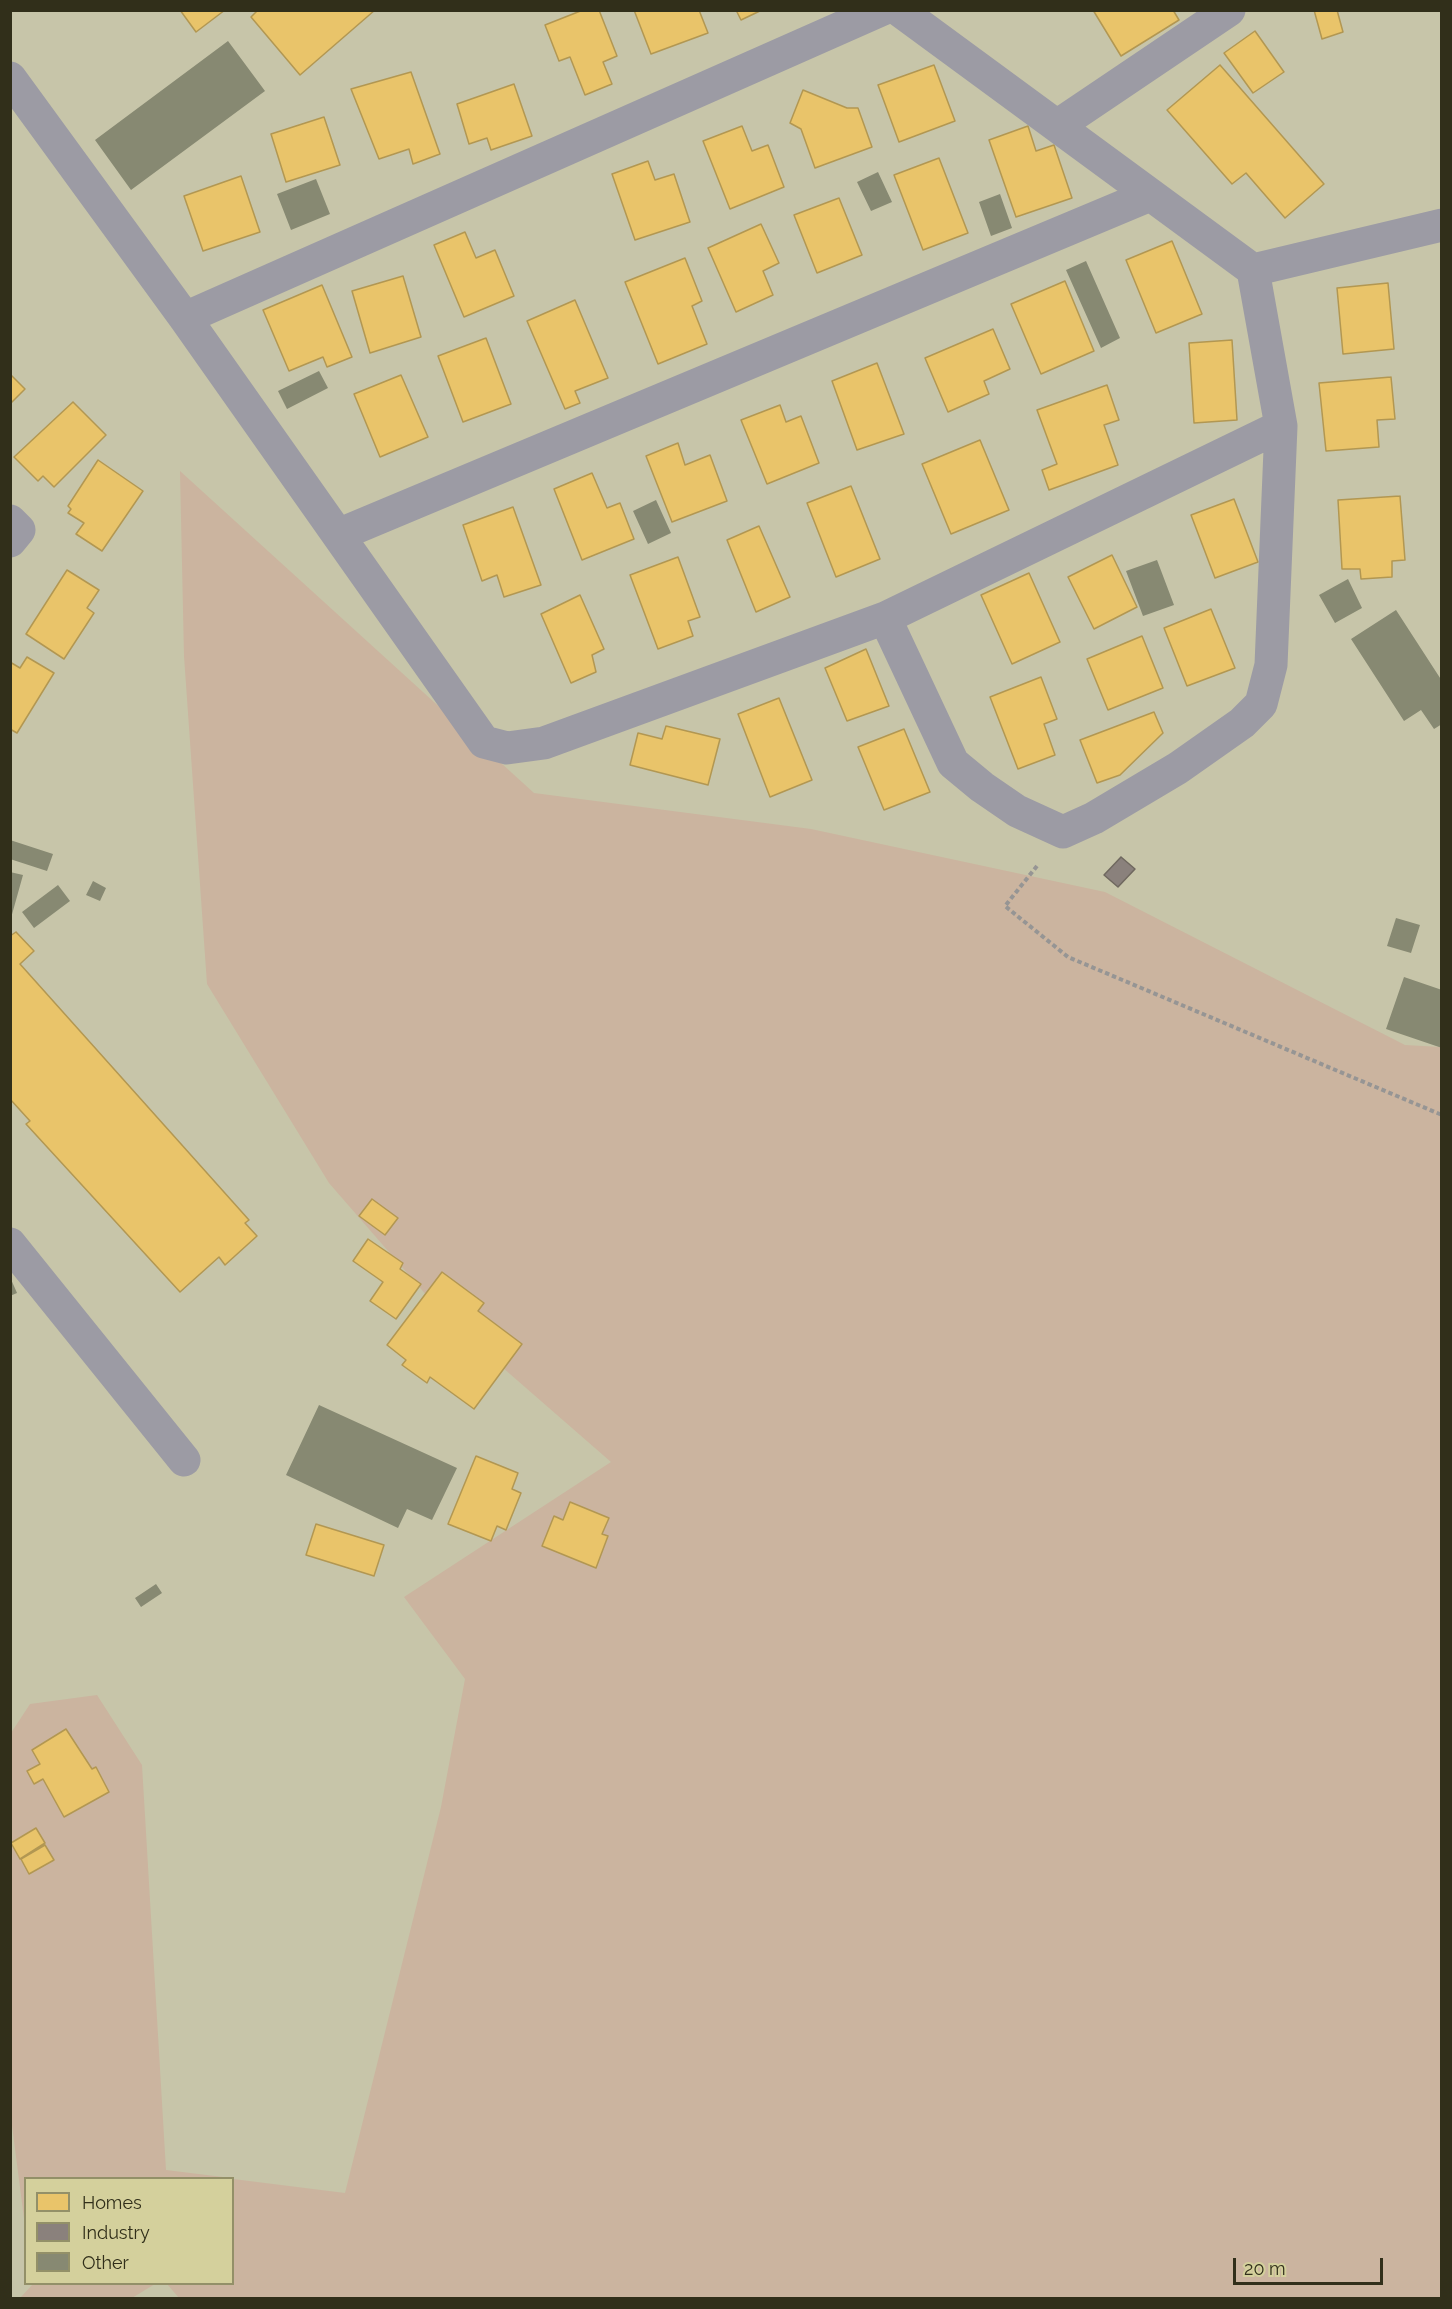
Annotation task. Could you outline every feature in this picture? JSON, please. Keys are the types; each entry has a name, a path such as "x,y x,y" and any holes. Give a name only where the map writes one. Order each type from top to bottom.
{"street":[{"path":"185,318 881,10"},
{"path":"885,618 953,763 1017,811 1063,832 1094,818 1178,768 1242,723 1262,704 1271,665 1281,426 1253,270 899,10"},
{"path":"1057,126 1229,10"},
{"path":"10,78 185,318 484,742 507,748 544,742 885,618 1281,426"},
{"path":"338,535 1150,195"},
{"path":"1253,270 1442,225"},
{"path":"10,521 19,530 10,541"},
{"path":"10,1244 184,1460"}],"path":[{"path":"1063,832 1005,906 1068,957 1442,1114"}],"shaded area":[{"path":"180,471 534,793 811,829 1105,892 1405,1045 1441,1047 1442,2298 179,2298 168,2285 234,2285 234,2179 345,2193 441,1807 465,1679 404,1597 611,1462 448,1320 329,1183 207,984 184,656"},
{"path":"97,1695 142,1765 166,2170 223,2177 24,2177 24,2218 10,2110 11,1733 30,1704"},
{"path":"32,2285 153,2285 132,2298 20,2298"}],"building: Homes":[{"path":"180,10 225,10 196,32"},
{"path":"258,10 375,10 300,75 251,17"},
{"path":"583,10 599,10 617,56 603,62 612,84 585,95 570,57 559,61 545,25"},
{"path":"634,10 699,10 708,33 651,54"},
{"path":"736,10 762,10 741,20"},
{"path":"1093,10 1173,10 1179,20 1121,56"},
{"path":"1314,10 1337,10 1343,32 1322,39"},
{"path":"1255,31 1284,72 1253,93 1224,53"},
{"path":"934,65 955,121 899,142 878,85"},
{"path":"1220,65 1324,184 1285,218 1246,173 1232,184 1167,110"},
{"path":"411,72 440,154 413,164 409,149 379,159 351,89"},
{"path":"514,84 532,136 491,150 487,138 469,144 457,104"},
{"path":"803,90 847,108 858,108 872,147 815,168 801,129 790,123"},
{"path":"324,117 340,165 286,182 271,134"},
{"path":"742,126 752,151 768,145 784,187 730,209 703,141"},
{"path":"1028,126 1036,151 1054,145 1072,198 1016,217 989,140"},
{"path":"939,158 968,233 923,250 894,175"},
{"path":"648,161 655,180 674,174 690,222 635,240 612,174"},
{"path":"241,176 260,232 203,251 184,196"},
{"path":"839,198 862,255 817,273 794,215"},
{"path":"761,224 779,263 763,271 773,295 736,312 708,248"},
{"path":"465,232 476,258 495,250 514,296 464,317 434,245"},
{"path":"1172,241 1202,314 1156,333 1126,260"},
{"path":"685,258 702,301 692,306 707,344 658,364 625,282"},
{"path":"403,276 421,337 370,353 352,291"},
{"path":"1065,281 1094,351 1041,374 1011,304"},
{"path":"1388,283 1394,349 1343,354 1337,288"},
{"path":"322,285 352,357 327,367 323,357 289,371 263,310"},
{"path":"575,300 608,378 575,391 580,403 565,409 527,321"},
{"path":"993,329 1010,369 984,381 989,394 948,412 925,358"},
{"path":"486,338 511,404 463,422 438,356"},
{"path":"1232,340 1237,420 1194,423 1189,343"},
{"path":"877,363 904,434 857,450 832,381"},
{"path":"10,374 25,389 10,404"},
{"path":"401,375 428,437 380,457 354,394"},
{"path":"1391,377 1395,419 1377,420 1379,447 1326,451 1319,383"},
{"path":"1107,385 1119,420 1104,425 1118,465 1049,490 1042,470 1057,464 1037,410"},
{"path":"73,402 106,435 54,487 43,476 38,481 14,457"},
{"path":"780,405 786,422 801,416 819,463 767,484 741,420"},
{"path":"980,440 1009,510 951,534 922,464"},
{"path":"678,443 685,465 710,455 727,501 672,522 646,456"},
{"path":"98,460 143,491 102,551 76,534 84,523 68,513 71,509 68,506"},
{"path":"592,473 607,508 620,503 634,539 582,560 554,489"},
{"path":"851,486 880,559 836,577 807,503"},
{"path":"1400,496 1405,560 1392,561 1392,577 1361,579 1360,569 1342,569 1338,500"},
{"path":"1234,499 1258,562 1215,578 1191,515"},
{"path":"513,507 541,585 504,597 497,575 482,581 463,525"},
{"path":"759,526 790,597 756,612 727,540"},
{"path":"1112,555 1137,607 1094,629 1068,577"},
{"path":"678,557 700,617 688,621 693,636 658,649 630,575"},
{"path":"67,570 99,590 87,608 94,613 64,659 26,634"},
{"path":"1029,573 1060,642 1012,664 981,595"},
{"path":"580,595 604,649 592,655 596,672 571,683 541,614"},
{"path":"1211,609 1235,668 1187,686 1164,628"},
{"path":"1142,636 1163,688 1108,710 1087,659"},
{"path":"866,649 889,706 847,721 825,668"},
{"path":"27,657 54,673 17,733 10,729 10,662 20,668"},
{"path":"1041,677 1057,719 1044,724 1055,755 1018,769 990,697"},
{"path":"779,698 812,780 770,797 738,714"},
{"path":"1154,712 1163,733 1120,775 1097,783 1080,740"},
{"path":"666,726 720,739 708,785 630,765 638,733 662,739"},
{"path":"904,729 930,792 884,810 858,747"},
{"path":"16,932 34,951 20,964 249,1220 245,1223 257,1236 225,1265 219,1257 180,1292 26,1124 30,1121 10,1099 10,936"},
{"path":"372,1199 398,1218 385,1235 359,1216"},
{"path":"368,1239 403,1263 400,1269 421,1284 396,1319 370,1301 383,1282 353,1261"},
{"path":"442,1272 484,1303 478,1311 522,1344 474,1409 430,1377 427,1383 402,1365 406,1360 387,1345"},
{"path":"476,1456 518,1473 512,1489 521,1493 506,1530 497,1526 491,1541 448,1524"},
{"path":"570,1502 609,1518 602,1534 608,1536 596,1568 542,1546 554,1516 563,1520"},
{"path":"316,1524 384,1545 374,1576 306,1555"},
{"path":"66,1729 92,1769 96,1767 109,1792 64,1817 43,1779 34,1784 27,1771 40,1764 32,1750"},
{"path":"36,1828 45,1843 20,1859 11,1843"},
{"path":"45,1845 54,1860 29,1874 21,1859"}],"building: Industry":[{"path":"1121,857 1135,869 1118,887 1104,875"}],"building: Other":[{"path":"228,41 265,91 131,190 95,140"},
{"path":"878,172 892,202 871,211 857,182"},
{"path":"316,179 330,214 291,230 277,194"},
{"path":"1000,194 1012,228 991,236 979,202"},
{"path":"1086,261 1120,338 1101,348 1066,270"},
{"path":"319,371 328,388 287,409 278,391"},
{"path":"656,500 671,533 648,544 633,511"},
{"path":"1157,560 1174,605 1143,616 1126,571"},
{"path":"1348,579 1362,608 1335,623 1319,595"},
{"path":"1396,610 1442,681 1442,724 1434,729 1421,710 1404,721 1351,639"},
{"path":"10,840 53,854 47,871 10,859"},
{"path":"10,872 23,875 11,918 10,918"},
{"path":"93,881 106,888 100,901 86,895"},
{"path":"58,885 70,901 34,928 22,912"},
{"path":"1396,918 1420,925 1411,953 1387,946"},
{"path":"1404,977 1442,990 1442,1048 1386,1029"},
{"path":"10,1277 17,1293 10,1296"},
{"path":"319,1405 457,1468 432,1520 407,1509 398,1528 286,1475"},
{"path":"156,1584 162,1593 141,1607 135,1598"}]}
